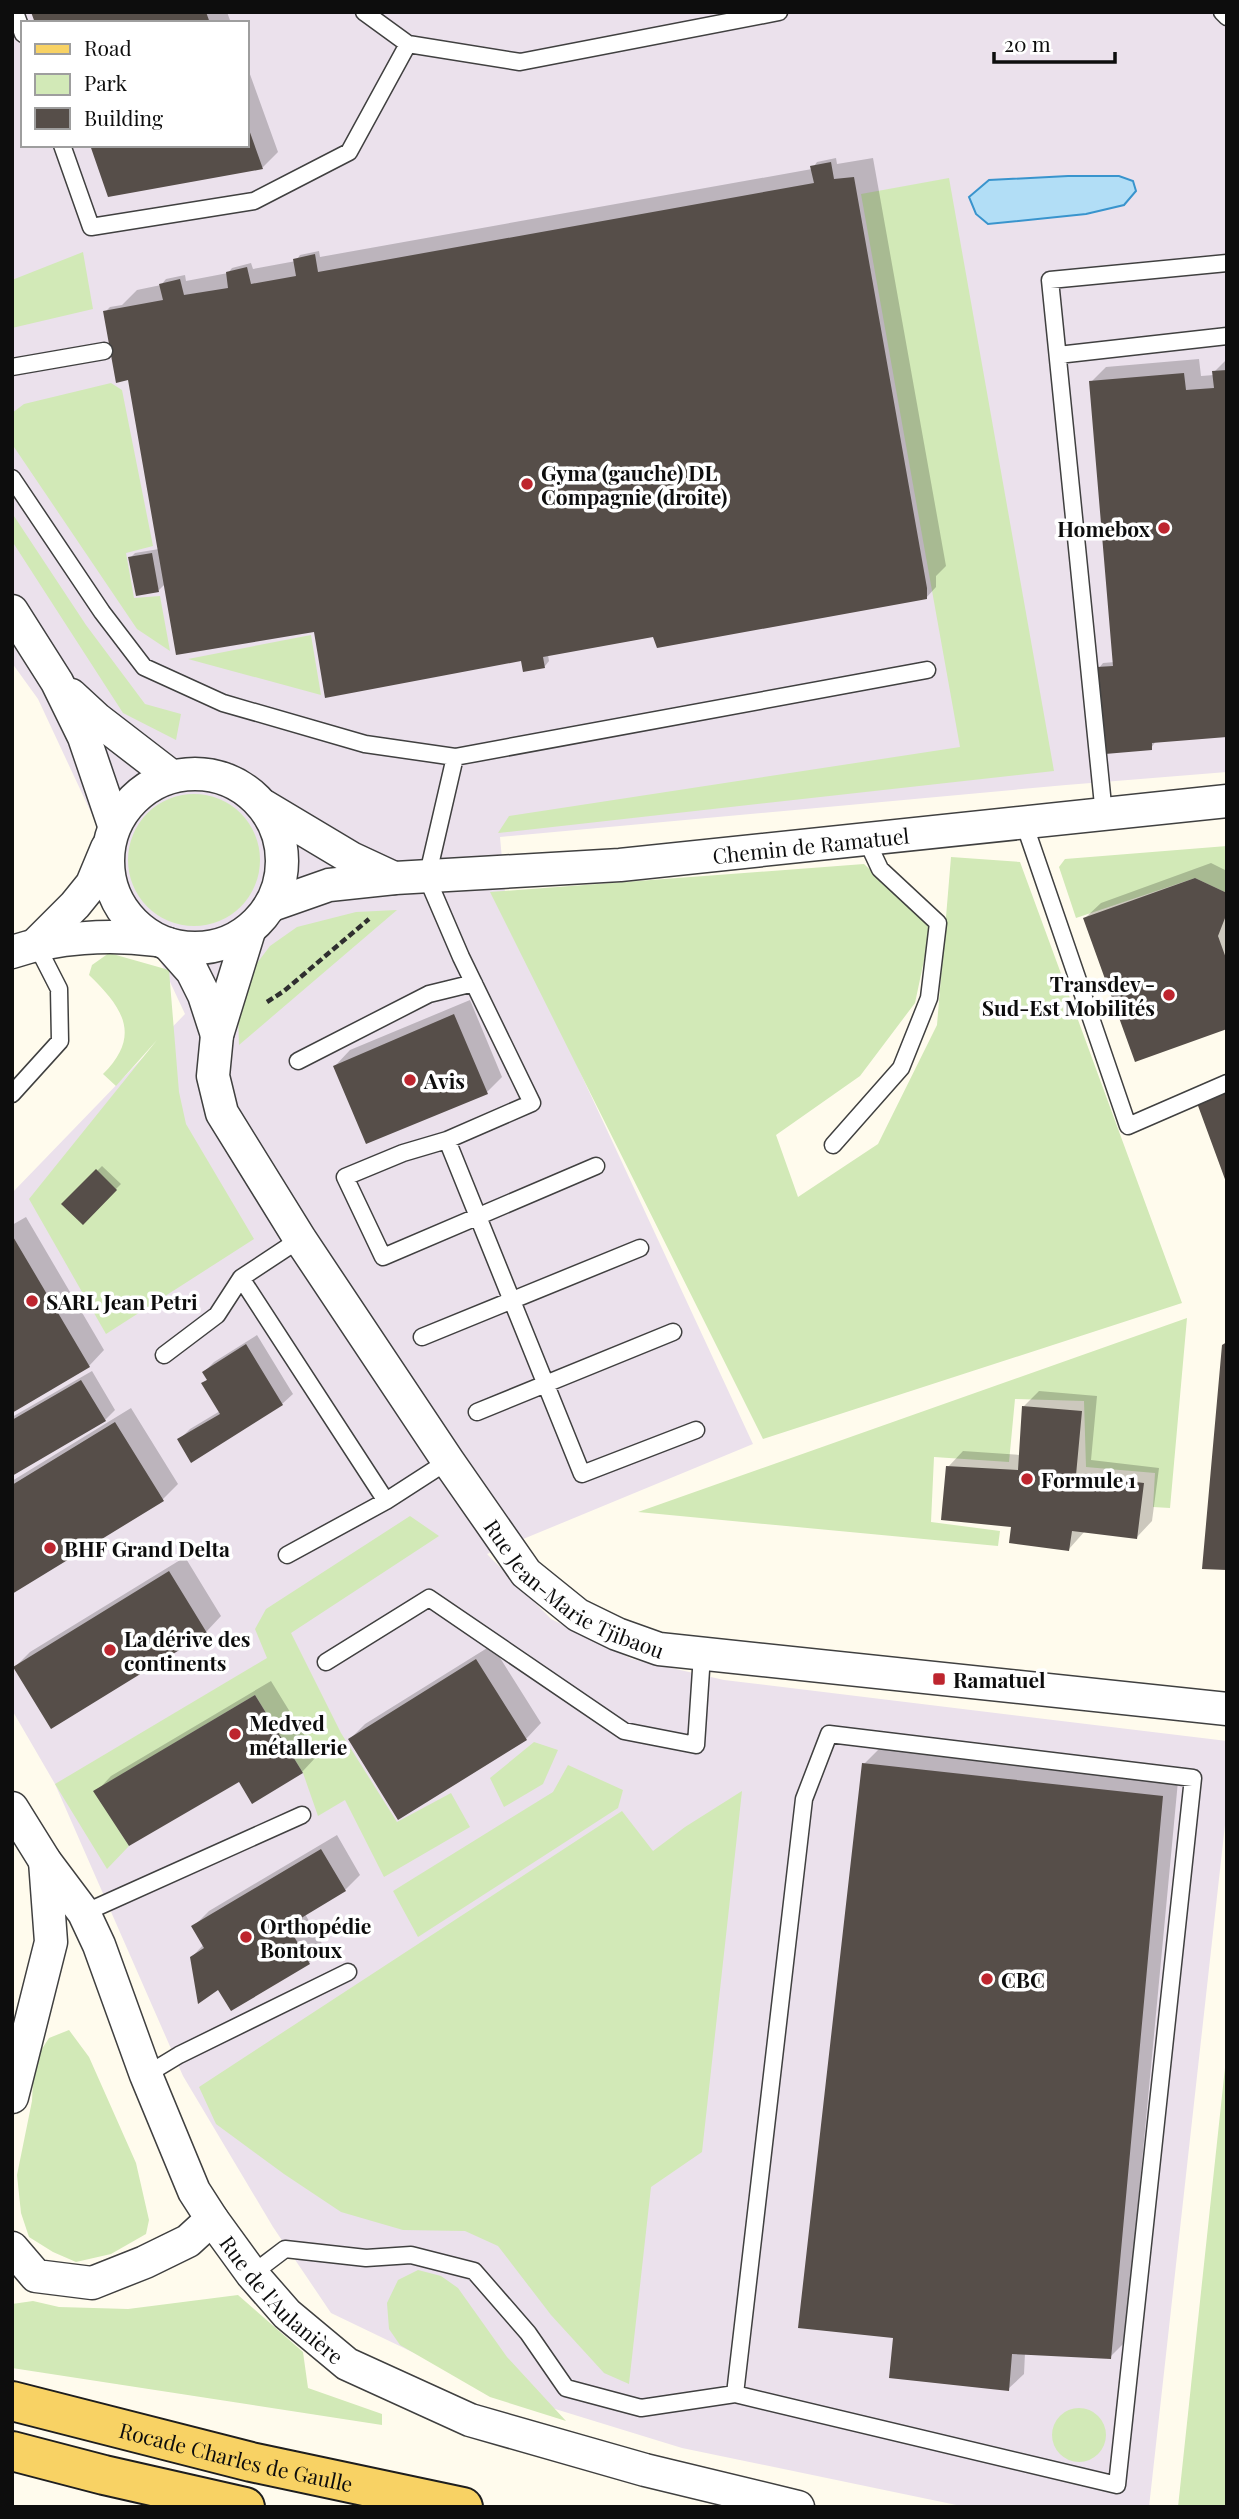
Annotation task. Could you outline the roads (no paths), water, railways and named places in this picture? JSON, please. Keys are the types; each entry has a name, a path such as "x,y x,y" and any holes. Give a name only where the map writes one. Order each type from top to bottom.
{"main road":[{"name":"Rocade Charles de Gaulle","path":"12,2401 251,2462 463,2507"},
{"path":"12,2451 245,2507"},
{"path":"104,2475 175,2507"}],"street":[{"path":"12,611 57,681 84,737 106,796 111,836 107,870 117,899 128,919 162,942"},
{"path":"57,681 97,719 171,776"},
{"path":"24,948 68,912 92,884 111,836 128,803 147,787 171,776 205,774 238,784 264,806 351,858 395,878"},
{"name":"Chemin de Ramatuel","path":"272,905 329,886 395,878 620,865 1227,802"},
{"path":"24,948 123,936 186,949 217,946 250,931 272,905 283,872 281,837 264,806"},
{"name":"Rue Jean-Marie Tjibaou","path":"250,931 216,1035 213,1076 222,1113 300,1239 526,1573 579,1615 617,1634 659,1649 1227,1709"},
{"name":"Rue Jean-Marie Tjibaou","path":"162,942 192,971 204,995 216,1035"},
{"name":"Rue de l'Aulanière","path":"12,1808 45,1861 84,1913 99,1945 146,2075 194,2191 252,2274 287,2314 347,2364 470,2420 645,2470 798,2507"},
{"path":"12,2097 22,2018 51,1942 45,1861"},
{"path":"12,2248 36,2276 92,2283 145,2262 187,2241 212,2219"}],"lane":[{"path":"15,12 21,28"},
{"path":"364,12 408,44 520,62 779,12"},
{"path":"1222,12 1227,17"},
{"path":"63,147 91,227 254,201 349,152 408,44"},
{"path":"1104,814 1050,281 1227,263"},
{"path":"1058,355 1227,336"},
{"path":"12,366 104,351"},
{"path":"12,478 102,612 144,667 223,703 365,744 455,757 927,670"},
{"path":"455,757 426,878 532,1103 447,1140 403,1153 345,1177 383,1257 596,1166"},
{"path":"1024,823 1128,1126 1227,1083"},
{"path":"833,1145 901,1068 929,998 939,923 880,869 866,839"},
{"path":"12,1094 60,1041 59,989 24,948"},
{"path":"298,1061 429,994 474,983"},
{"path":"447,1140 582,1474 696,1430"},
{"path":"164,1355 217,1315 241,1278 300,1239"},
{"path":"422,1337 640,1248"},
{"path":"241,1278 386,1501"},
{"path":"477,1412 673,1332"},
{"path":"287,1555 386,1501 448,1461"},
{"path":"326,1662 429,1598 624,1731 696,1745 702,1655"},
{"path":"252,2274 285,2249 366,2258 411,2255 474,2271 528,2333 566,2388 641,2408 735,2394 1118,2485 1193,1778 829,1734 804,1799 735,2394"},
{"path":"84,1913 302,1815"},
{"path":"146,2075 179,2055 348,1972"}],"water":[{"path":"1119,176 1133,181 1136,191 1124,205 1086,214 988,224 976,214 969,197 989,180"}],"place":[{"name":"Gyma (gauche) DL Compagnie (droite)","path":"527,484"},
{"name":"Homebox","path":"1164,528"},
{"name":"Transdev - Sud-Est Mobilités","path":"1169,995"},
{"name":"Avis","path":"410,1080"},
{"name":"SARL Jean Petri","path":"32,1301"},
{"name":"Formule 1","path":"1027,1479"},
{"name":"BHF Grand Delta","path":"50,1548"},
{"name":"La dérive des continents","path":"110,1650"},
{"name":"Ramatuel","path":"939,1679"},
{"name":"Medved métallerie","path":"235,1734"},
{"name":"Orthopédie Bontoux","path":"246,1937"},
{"name":"CBC","path":"987,1979"}]}
